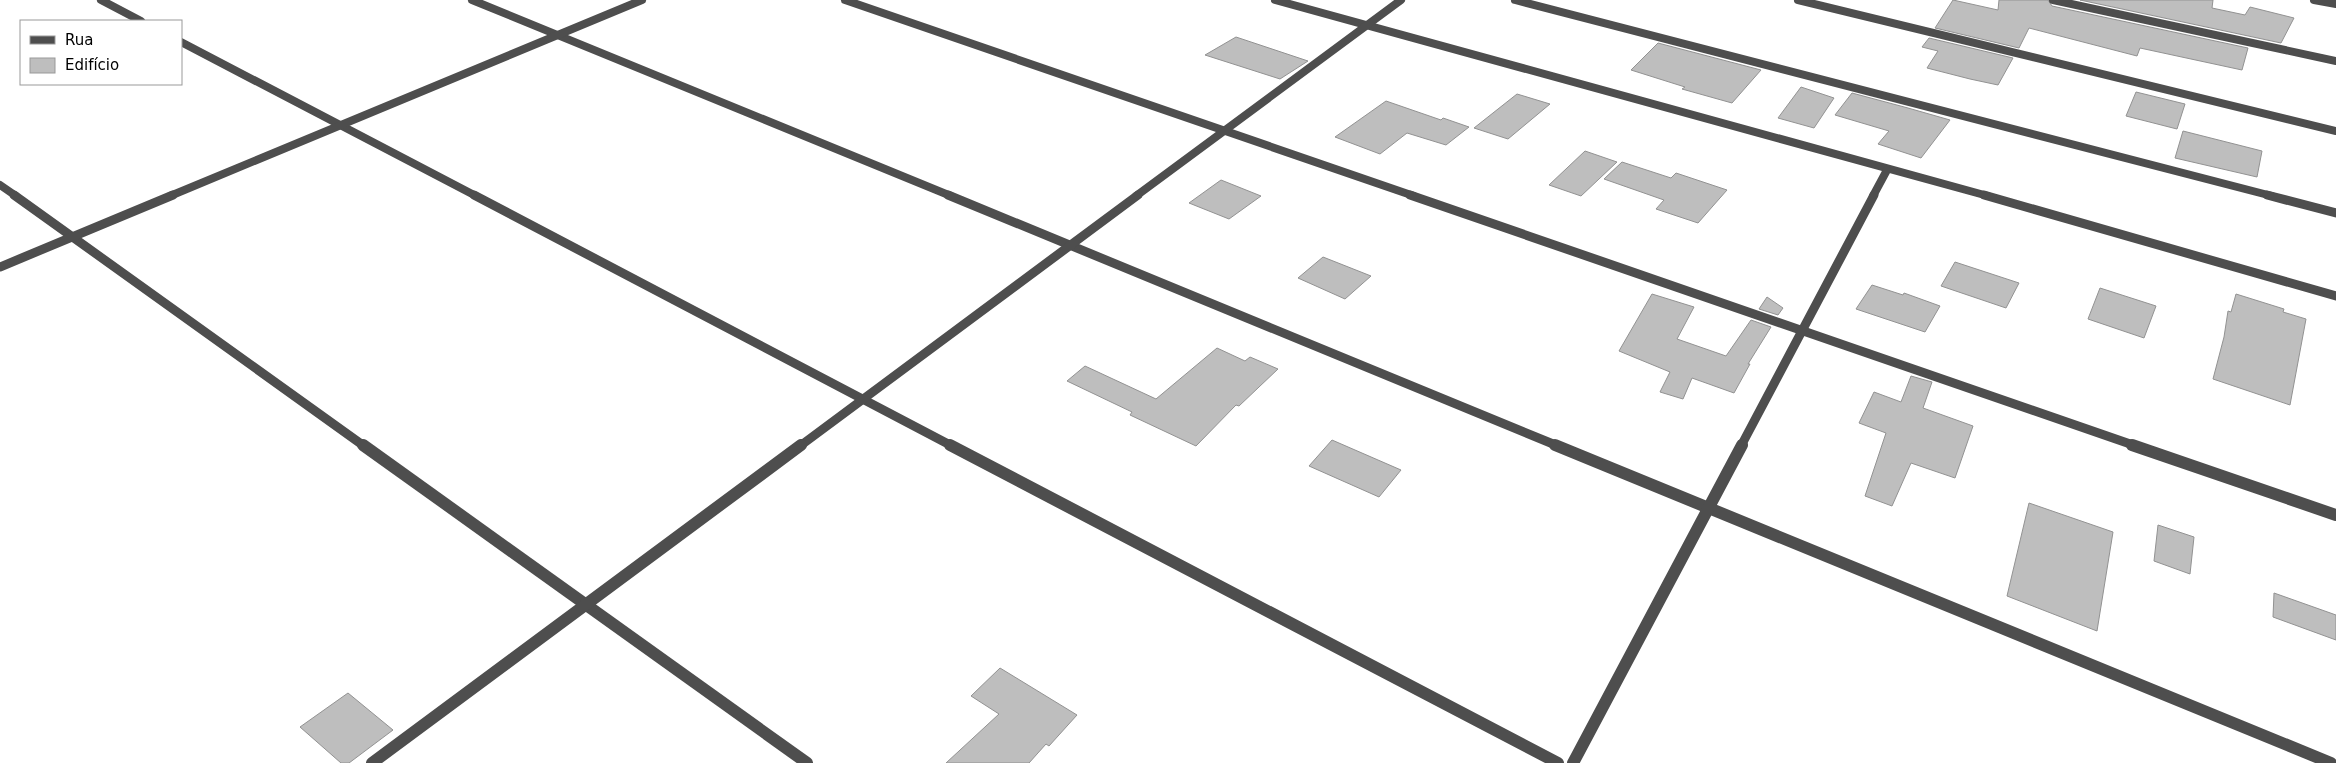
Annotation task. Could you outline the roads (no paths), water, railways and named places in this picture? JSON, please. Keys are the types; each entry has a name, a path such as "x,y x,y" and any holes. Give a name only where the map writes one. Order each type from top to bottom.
{"street":[{"path":"101,0 139,20"},
{"path":"472,0 2331,763"},
{"path":"0,267 642,0"},
{"path":"845,0 2336,515"},
{"path":"1275,0 1887,170 2112,230 2336,296"},
{"path":"372,763 1401,0"},
{"path":"1515,0 2336,213"},
{"path":"1798,0 2336,131"},
{"path":"2053,0 2336,61"},
{"path":"2314,0 2336,4"},
{"path":"182,43 1558,763"},
{"path":"1573,763 1887,170"},
{"path":"0,185 807,763"}]}
